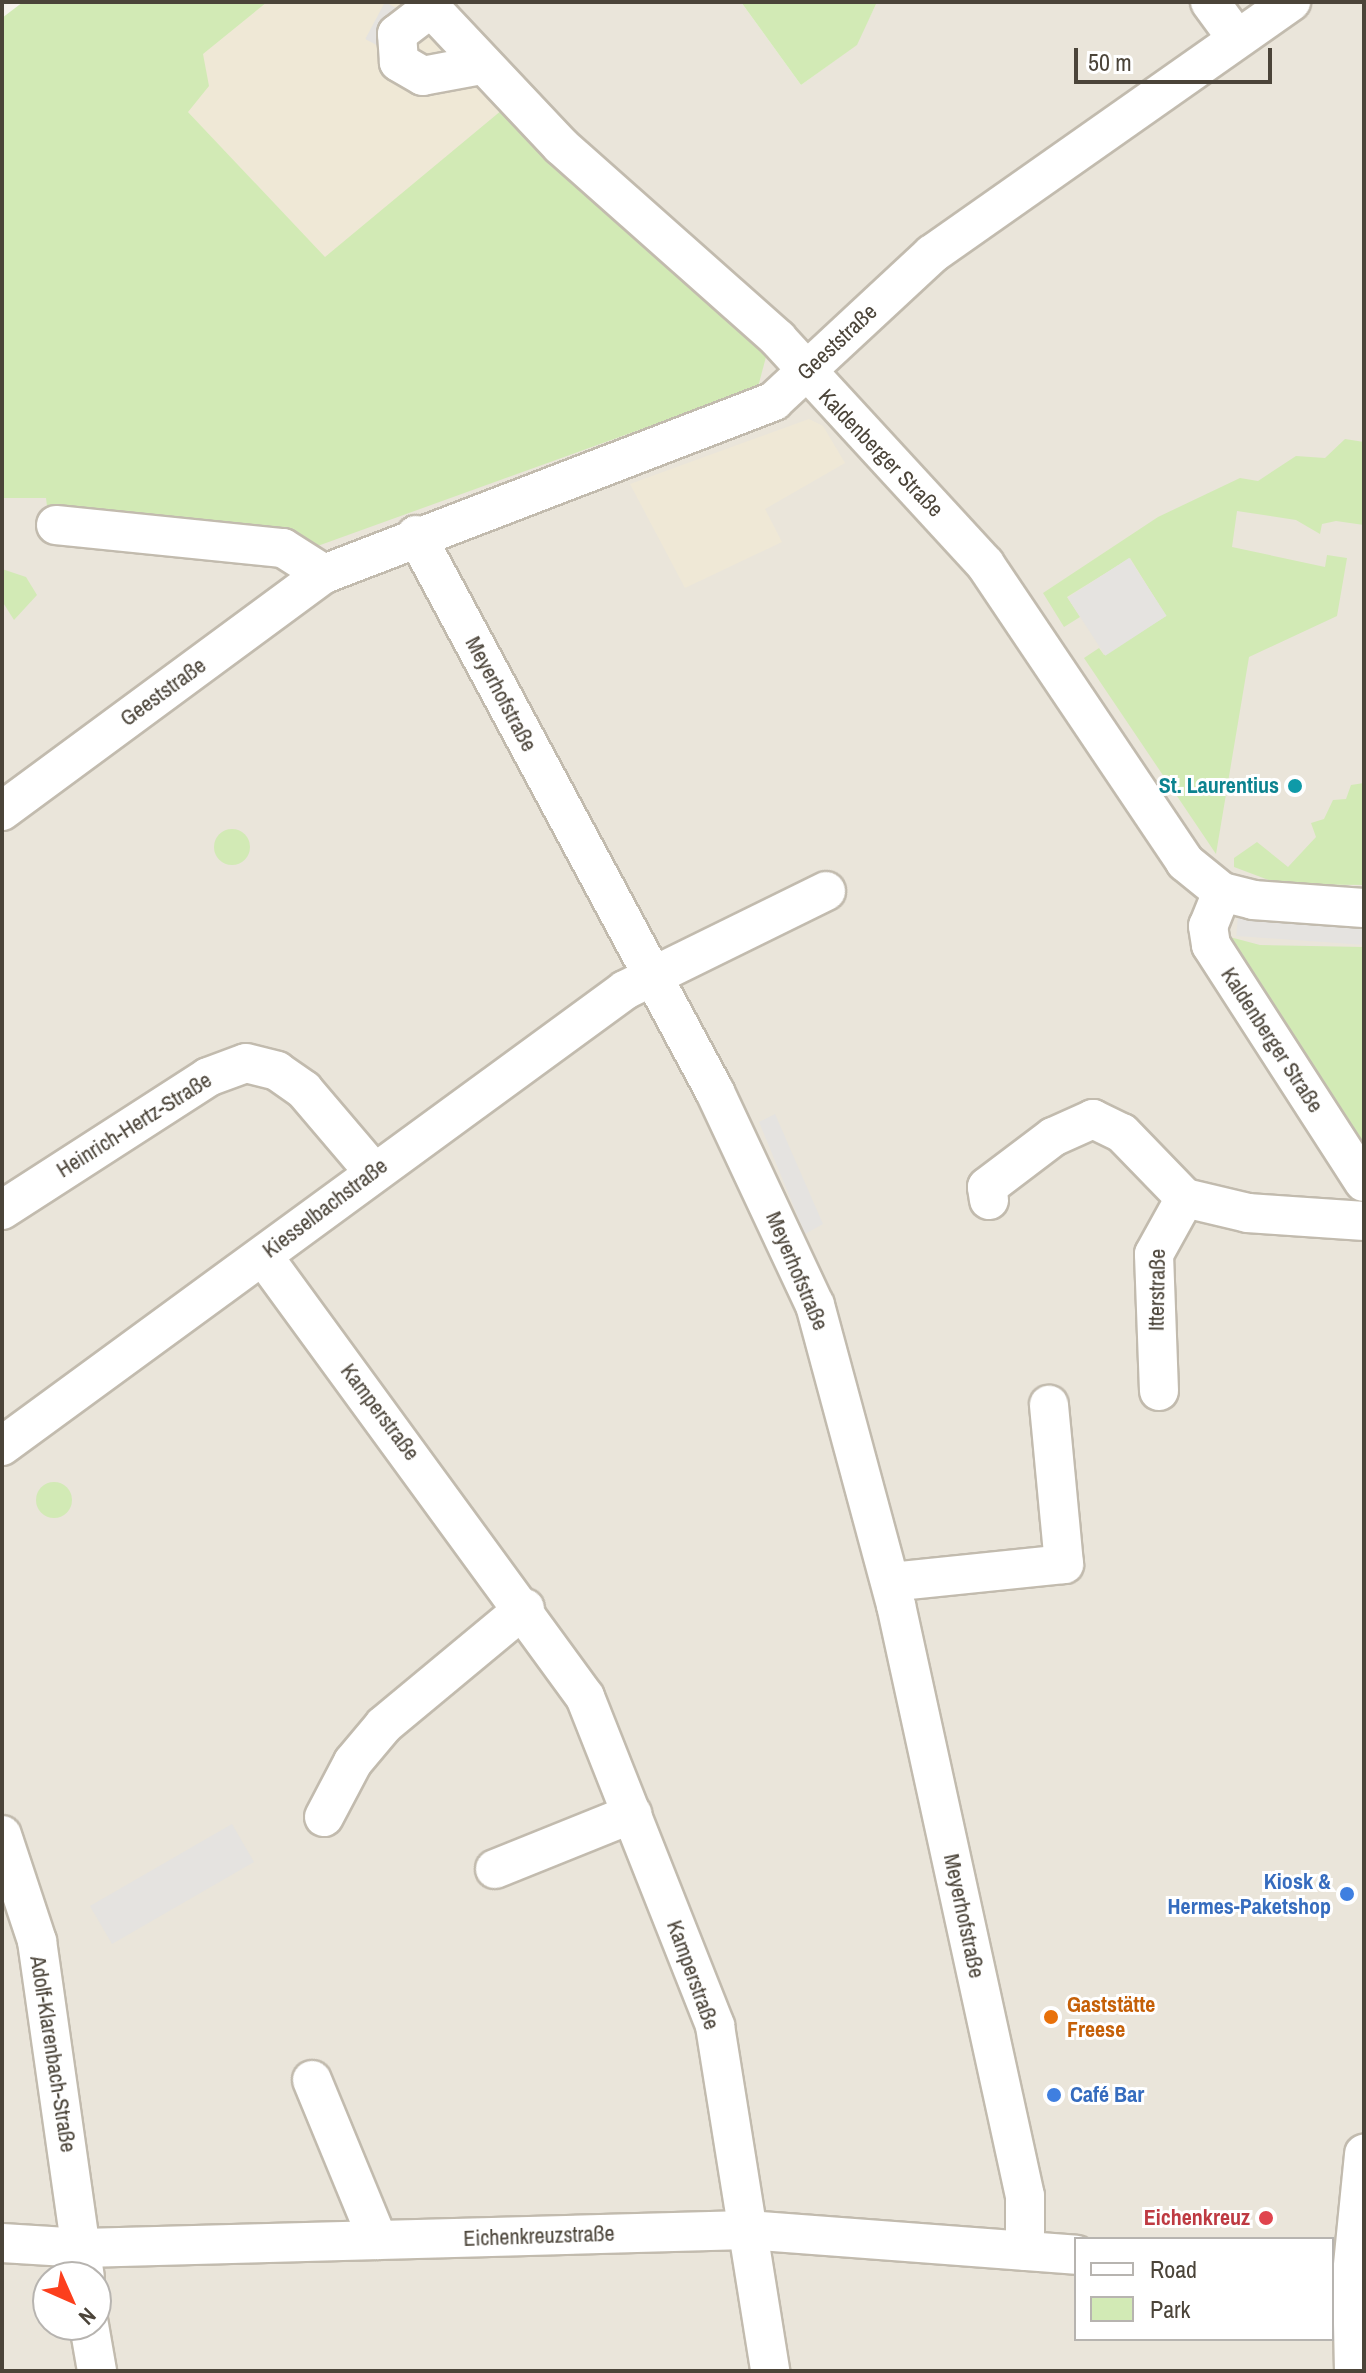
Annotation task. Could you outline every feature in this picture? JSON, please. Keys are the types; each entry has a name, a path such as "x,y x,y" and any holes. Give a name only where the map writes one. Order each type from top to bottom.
{"street":[{"path":"1210,2 1235,36"},
{"name":"Geeststraße","path":"2,811 324,574 416,535 774,401 932,254 1235,36 1291,2"},
{"name":"Kaldenberger Straße","path":"481,65 442,78 399,62 397,34 428,5 481,65 805,372 985,564 1167,841 1222,892 1208,926 1211,945 1364,1182"},
{"path":"56,525 283,548 324,574"},
{"name":"Meyerhofstraße","path":"416,535 654,979 815,1305 891,1582 1025,2196 1025,2251"},
{"path":"654,979 826,891"},
{"path":"1222,892 1284,905 1364,908"},
{"name":"Kiesselbachstraße","path":"2,1446 263,1256 373,1171 625,990 654,979"},
{"name":"Heinrich-Hertz-Straße","path":"2,1210 208,1077 246,1063 277,1071 304,1090 373,1171"},
{"path":"989,1200 987,1187 1053,1137 1093,1119 1122,1133 1185,1198 1248,1213 1364,1221"},
{"name":"Itterstraße","path":"1159,1391 1154,1254 1185,1198"},
{"name":"Kamperstraße","path":"263,1256 525,1608 585,1697 715,2026 770,2371"},
{"path":"891,1582 1064,1564 1049,1405"},
{"path":"324,1817 353,1762 384,1725 525,1608"},
{"path":"495,1869 632,1814"},
{"name":"Adolf-Klarenbach-Straße","path":"2,1835 37,1941 84,2261"},
{"path":"312,2080 378,2240"},
{"path":"1354,2371 1349,2274 1364,2154"},
{"name":"Eichenkreuzstraße","path":"97,2261 378,2240 747,2230 1074,2255"},
{"name":"Eichenkreuzstraße","path":"2,2243 80,2261"},
{"path":"92,2341 97,2371"}],"shaded area":[{"path":"203,2 405,2 502,110 325,258 136,57"},
{"path":"385,2 402,11 382,48 365,39"},
{"path":"405,2 741,2 801,85 856,45 877,2 1364,2 1364,2371 2,2371 2,498 28,495 99,446 502,109"},
{"path":"809,419 823,426 845,463 765,509 782,542 685,588 630,484"},
{"path":"1129,558 1167,616 1105,656 1068,598"},
{"path":"1238,912 1364,921 1362,945 1236,936"},
{"path":"775,1114 823,1224 805,1234 759,1122"},
{"path":"232,1824 254,1862 112,1944 90,1906"}],"green space":[{"path":"23,2 267,2 203,54 209,86 188,112 325,257 502,110 767,353 758,387 312,548 48,514 46,498 2,498 2,18"},
{"path":"741,2 877,2 857,45 801,85"},
{"path":"1345,439 1364,442 1364,525 1336,521 1322,524 1320,534 1296,520 1237,511 1232,547 1325,567 1327,555 1347,558 1337,616 1249,657 1216,854 1084,658 1099,648 1104,655 1166,616 1130,558 1067,597 1080,617 1064,627 1043,593 1158,517 1240,478 1258,481 1296,456 1325,458"},
{"path":"2,569 26,577 37,595 14,620 2,601"},
{"path":"1364,783 1364,885 1279,884 1234,867 1234,858 1257,842 1288,867 1316,837 1311,823 1324,819 1333,800 1346,799 1351,785"},
{"path":"232,829 244,835 250,847 244,859 232,865 220,859 214,847 220,835"},
{"path":"1226,936 1260,945 1364,947 1363,1153"},
{"path":"54,1482 66,1488 72,1500 66,1512 54,1518 42,1512 36,1500 42,1488"}],"place":[{"name":"St. Laurentius","path":"1295,786"},
{"name":"Kiosk & Hermes-Paketshop","path":"1347,1894"},
{"name":"Gaststätte Freese","path":"1051,2017"},
{"name":"Café Bar","path":"1054,2095"},
{"name":"Eichenkreuz","path":"1266,2218"}]}
